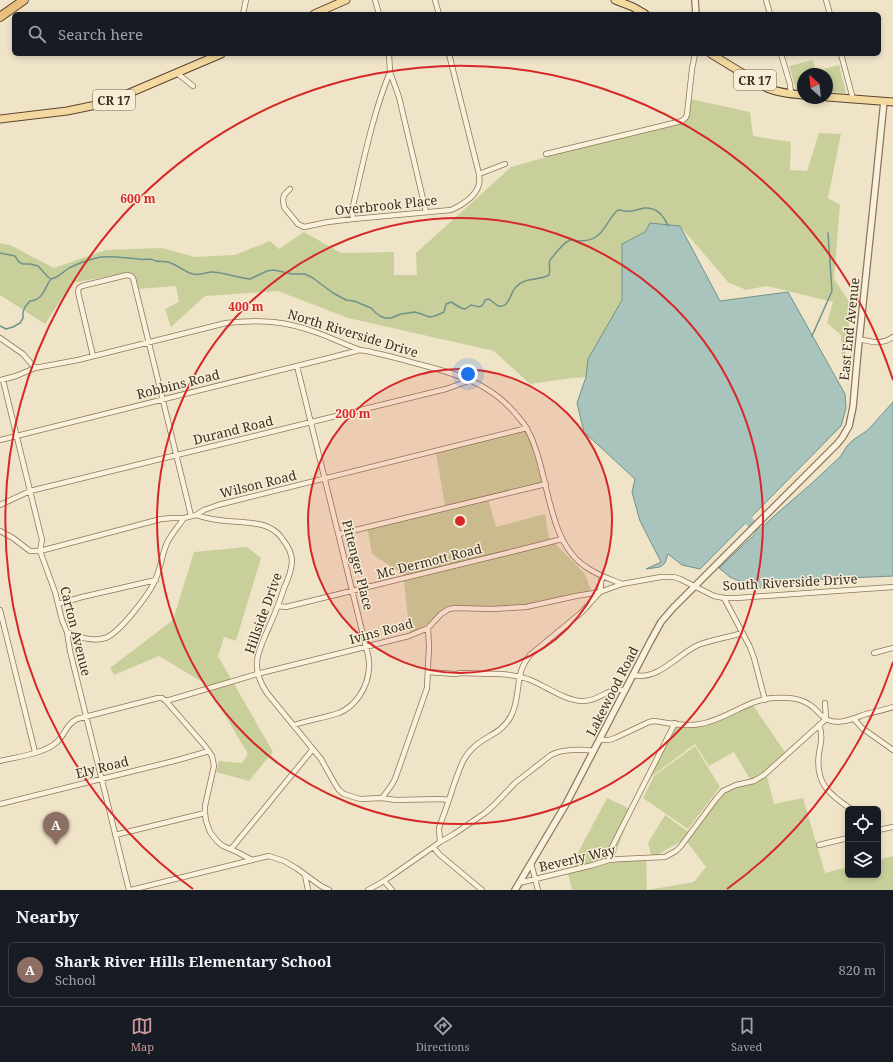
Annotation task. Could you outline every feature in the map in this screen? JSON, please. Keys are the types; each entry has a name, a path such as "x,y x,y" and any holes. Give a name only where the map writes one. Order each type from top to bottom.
{"highway":[{"path":"0,17 24,0"}],"main road":[{"path":"319,12 346,0"},
{"path":"615,0 633,4 643,12"},
{"name":"CR 17","path":"0,120 94,106 114,100 216,56"},
{"name":"CR 17","path":"714,56 767,88 781,93 797,94"},
{"path":"833,97 893,102"}],"street":[{"path":"243,12 246,0"},
{"path":"375,0 378,12"},
{"path":"435,0 438,12"},
{"path":"695,0 696,12"},
{"path":"766,0 769,12"},
{"path":"826,0 829,12"},
{"path":"389,56 390,72 399,97 426,212"},
{"path":"450,56 479,174 504,164"},
{"path":"546,154 683,120 687,114 695,56"},
{"path":"782,56 790,84 791,94"},
{"path":"842,56 853,99"},
{"path":"353,219 352,210 375,115 390,72"},
{"path":"177,73 193,86"},
{"name":"East End Avenue","path":"758,523 837,444 846,432 850,420 853,407 884,101"},
{"name":"Overbrook Place","path":"290,189 284,195 284,206 298,224 304,227 353,219 451,210 464,203 471,197 479,183 479,174"},
{"path":"93,356 78,290 82,286 127,275 131,276 133,278 149,342 190,516"},
{"name":"North Riverside Drive","path":"1,380 16,376 35,368 93,356 226,323 242,321 282,323 303,328 360,350 444,371 471,380 487,388 505,402 527,428 535,447 558,531 568,549 576,559 586,567 602,576 622,584"},
{"path":"859,339 879,343 893,337"},
{"path":"0,338 23,354 35,368"},
{"name":"Robbins Road","path":"0,440 360,350"},
{"name":"Pittenger Place","path":"294,725 338,713 347,708 354,702 364,688 368,676 369,661 297,366"},
{"name":"Carton Avenue","path":"1,380 17,436 42,540 40,551 52,582 67,632 70,651 101,779 130,890"},
{"name":"Durand Road","path":"0,505 30,491 446,389 471,380"},
{"name":"Wilson Road","path":"40,551 161,519 184,518 196,515 204,510 218,505 527,428"},
{"path":"339,534 546,484"},
{"name":"Hillside Drive","path":"196,515 218,520 262,524 280,536 286,544 292,561 290,572 258,657 258,674 267,693 325,764 339,790 353,798 360,799 382,798 396,800 449,800"},
{"path":"67,632 93,640 109,636 114,633 128,618 156,580 168,542 184,518"},
{"name":"Lakewood Road","path":"514,890 566,804 661,622 673,608 758,523"},
{"path":"0,532 13,538 30,550 40,551"},
{"name":"Mc Dermott Road","path":"278,606 286,607 562,539"},
{"path":"440,842 439,828 465,756 476,745 504,727 516,702 522,667 530,655 582,612 600,592 602,576"},
{"name":"South Riverside Drive","path":"622,584 668,576 680,579 714,596 724,598 893,587"},
{"path":"58,604 96,593 156,580"},
{"name":"Ivins Road","path":"0,761 50,747 60,738 66,727 76,719 158,698 162,698 166,701 258,674 409,636 428,628 441,614 449,609 514,608 600,592 622,584"},
{"path":"724,598 750,647 764,700"},
{"path":"0,610 35,752"},
{"path":"382,798 391,786 426,690 429,646 428,628"},
{"path":"633,676 646,676 666,667 698,646 743,633"},
{"path":"874,653 893,648"},
{"path":"428,672 512,675 528,680 570,699 580,701 592,699 614,690 625,690"},
{"path":"600,740 615,738 654,721 675,724 700,724 717,719 754,703 774,698 800,699 826,719 842,722 893,707"},
{"path":"166,701 212,756 214,766 204,813 207,826 213,837 223,846 252,860"},
{"path":"825,703 826,719"},
{"name":"Beverly Way","path":"519,883 609,860 622,858 662,857 670,855 681,846 723,791 764,775 826,719"},
{"path":"854,719 862,728 893,750"},
{"path":"609,860 610,851 675,724"},
{"path":"819,725 822,733 818,762 821,780 829,793 847,806"},
{"path":"231,849 313,749"},
{"path":"368,890 384,881 485,813 515,783 551,755 557,752 586,750 594,751"},
{"name":"Ely Road","path":"0,804 209,751"},
{"path":"115,835 204,813"},
{"path":"881,829 893,827"},
{"path":"819,845 845,839"},
{"path":"434,847 440,855 482,890"},
{"path":"130,890 252,860 271,857 290,864 329,890"},
{"path":"531,863 538,890"},
{"path":"305,875 308,890"},
{"path":"384,881 392,890"}],"green space":[{"path":"813,60 815,68 797,68 797,89 789,66"},
{"path":"839,65 846,93 833,92 833,68 828,68"},
{"path":"690,99 750,112 753,136 791,142 790,170 807,171 819,133 841,134 828,198 840,205 834,279 851,304 843,378 841,335 827,323 833,302 767,286 746,290 728,282 680,226 645,232 622,245 622,300 588,359 586,377 530,384 494,351 348,318 278,291 205,296 171,327 165,309 179,302 176,286 138,289 126,273 72,283 45,324 0,295 0,243 10,245 54,268 106,250 162,248 195,257 235,255 270,241 279,249 304,232 341,253 394,252 394,275 417,275 416,253 511,167 564,152 649,132 686,121"},
{"path":"528,429 539,451 546,483 488,498 496,527 545,514 549,537 585,574 591,590 517,608 455,606 410,635 403,574 372,554 367,526 445,506 436,453"},
{"path":"247,547 261,558 236,641 224,637 218,656 273,752 249,781 216,772 219,761 242,763 248,754 207,685 159,656 114,675 110,668 173,620 194,552"},
{"path":"752,704 787,755 766,773 774,804 803,798 825,873 845,868 845,878 881,878 881,859 893,856 893,890 648,890 694,882 706,867 685,839 652,858 648,843 665,815 690,833 724,790 751,781 734,752 709,766 695,744 648,779 675,724 705,724"},
{"path":"695,746 720,787 688,829 643,798 654,776"},
{"path":"607,798 632,810 612,863 646,859 647,890 572,890 568,874 576,871 574,860"}],"water":[{"path":"650,223 680,226 720,301 788,292 845,394 846,408 841,426 700,569 682,565 668,554 665,563 660,567 646,569 661,562 640,521 632,492 635,479 584,432 577,403 586,377 588,359 622,300 622,244 645,232"},
{"path":"893,402 893,576 824,579 761,588 730,577 719,568 840,457 847,446 868,430"}],"waterway":[{"path":"0,326 6,329 20,323 23,318 25,307 30,301 41,296 51,279 77,264 101,257 150,259 168,262 193,274 214,272 250,279 267,271 274,270 292,274 305,274 333,293 346,300 354,301 371,308 380,316 385,318 415,312 430,317 444,312 446,304 451,302 465,309 471,305 478,307 481,306 485,300 489,299 498,306 505,305 519,284 527,280 549,275 550,260 565,243 571,240 584,241 595,237 603,230 618,210 629,211 644,208 653,209 662,216 668,226"},
{"path":"812,336 832,291 828,233"},
{"path":"0,253 15,256 19,262 23,264 38,266 51,279"},
{"path":"740,511 758,531 768,537"}],"place":[{"name":"Shark River Hills Elementary School","path":"56,845"}]}
